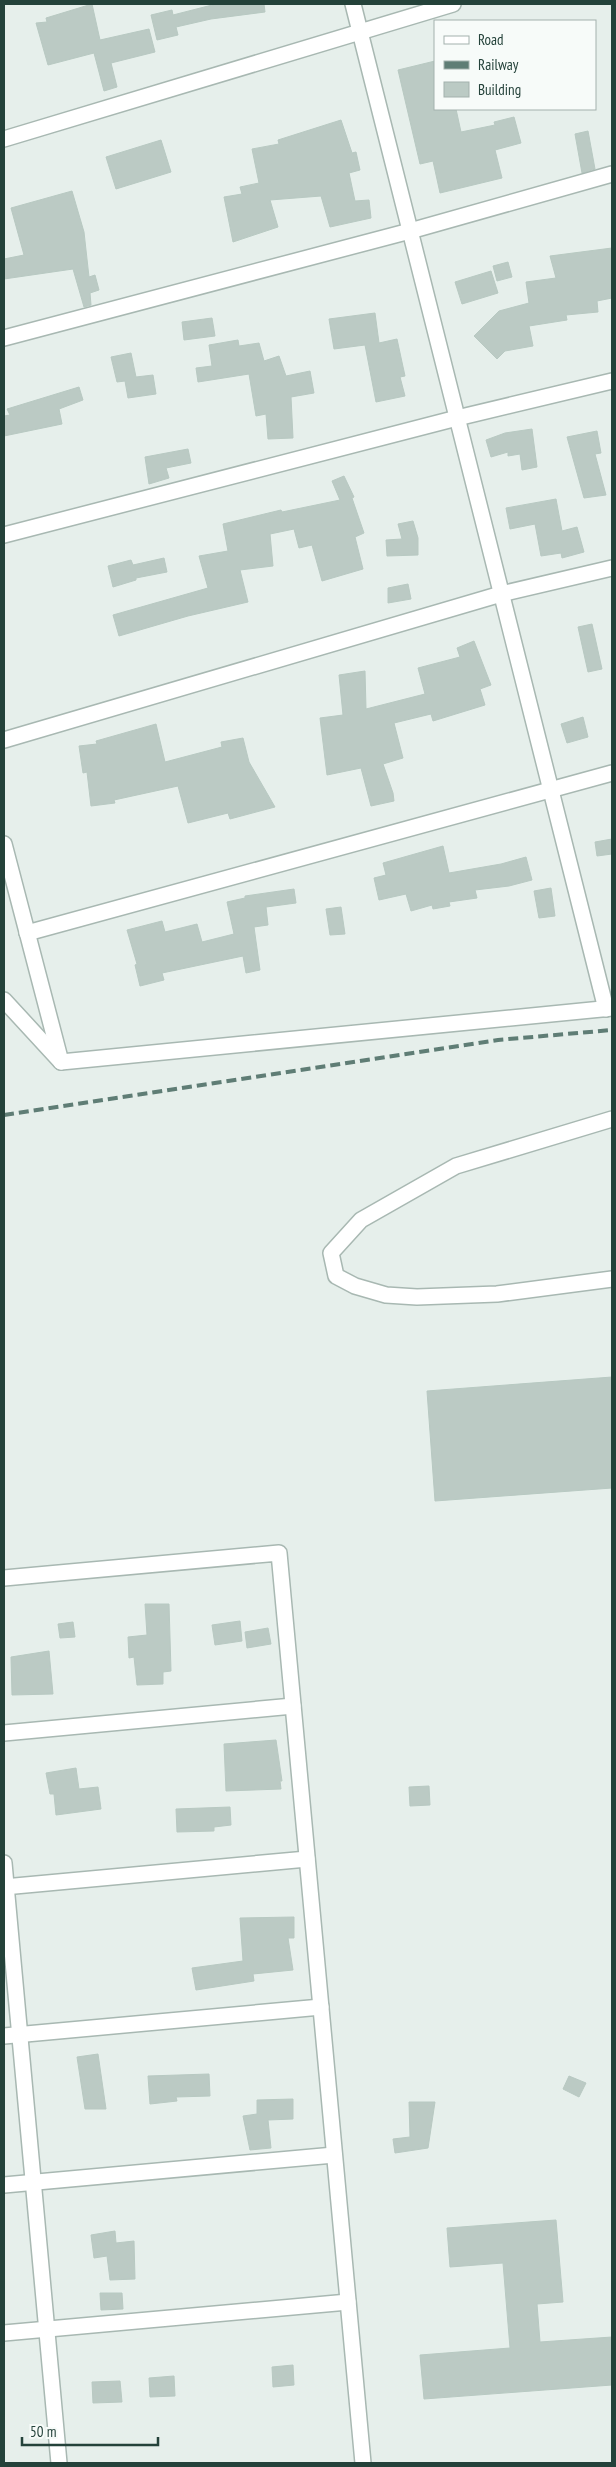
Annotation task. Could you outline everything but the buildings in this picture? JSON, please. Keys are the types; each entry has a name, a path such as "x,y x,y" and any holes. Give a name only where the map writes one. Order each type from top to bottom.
{"street":[{"path":"61,1062 609,1008 501,594 353,4"},
{"path":"4,139 453,4"},
{"path":"4,338 410,231 612,174"},
{"path":"4,535 457,418 612,381"},
{"path":"4,740 501,594 612,568"},
{"path":"27,933 612,773"},
{"path":"4,844 61,1062"},
{"path":"4,1000 61,1062"},
{"path":"612,1119 456,1166 361,1220 332,1252 336,1276 355,1286 386,1295 418,1297 497,1294 612,1279"},
{"path":"4,1578 279,1553 363,2463"},
{"path":"4,1733 293,1706"},
{"path":"5,1887 307,1859"},
{"path":"4,1863 59,2463"},
{"path":"4,2036 321,2007"},
{"path":"4,2185 334,2155"},
{"path":"4,2333 348,2302"}],"railway":[{"path":"4,1115 498,1040 612,1030"}]}
